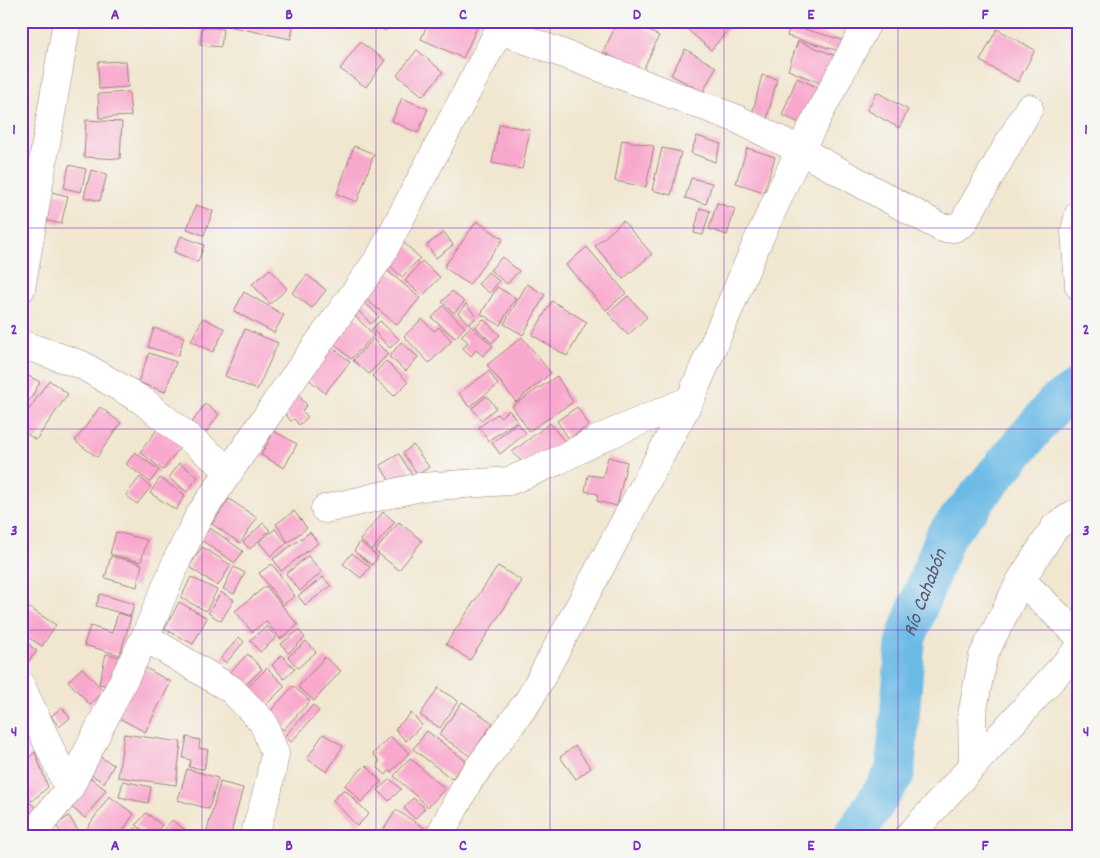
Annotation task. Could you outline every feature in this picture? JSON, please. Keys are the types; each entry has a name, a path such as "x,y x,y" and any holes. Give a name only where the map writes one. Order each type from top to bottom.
{"street":[{"path":"21,288 67,21"},
{"path":"439,837 468,782 529,700 690,400 756,245 800,150 868,21"},
{"path":"30,837 69,789 145,637 178,558 199,516 275,404 380,257 502,25 735,118 800,150 942,228 954,228 963,223 1029,108"},
{"path":"1079,214 1075,231 1079,286"},
{"path":"21,344 82,366 143,401 230,471"},
{"path":"325,510 420,487 509,481 690,400"},
{"path":"972,765 972,715 983,656 1021,580 1056,526 1074,514 1079,515"},
{"path":"1021,580 1079,636"},
{"path":"145,637 232,690 263,722 274,754 268,789 254,837"},
{"path":"908,837 1079,649"},
{"path":"21,686 69,789"}],"building":[{"path":"203,21 294,21 291,39"},
{"path":"371,21 392,21 385,31"},
{"path":"429,21 480,21 463,58 421,39"},
{"path":"565,21 575,21 572,26"},
{"path":"618,21 629,21 659,36 642,72 603,52"},
{"path":"681,21 725,21 731,26 711,50 680,23"},
{"path":"788,21 800,21 799,25"},
{"path":"790,25 846,41 843,52 787,36"},
{"path":"202,27 223,29 221,47 200,45"},
{"path":"997,29 1035,50 1018,82 980,61"},
{"path":"798,41 836,56 825,85 788,70"},
{"path":"360,42 385,60 366,87 340,69"},
{"path":"685,49 716,67 703,92 671,75"},
{"path":"417,50 443,72 423,96 397,75"},
{"path":"126,61 128,87 99,89 98,62"},
{"path":"762,75 777,79 767,119 752,115"},
{"path":"797,78 819,88 804,125 782,115"},
{"path":"129,92 131,116 99,118 98,94"},
{"path":"877,92 908,110 899,128 867,110"},
{"path":"402,98 428,109 418,133 392,121"},
{"path":"86,120 122,122 120,159 84,157"},
{"path":"499,124 530,130 522,169 492,163"},
{"path":"697,136 721,144 715,162 691,153"},
{"path":"622,140 654,146 646,187 615,181"},
{"path":"354,146 374,154 357,202 337,194"},
{"path":"662,148 681,152 671,195 652,190"},
{"path":"747,148 775,157 764,192 736,183"},
{"path":"69,165 86,169 81,192 64,188"},
{"path":"91,170 107,174 100,201 84,197"},
{"path":"691,178 712,183 706,204 685,198"},
{"path":"51,192 68,196 61,224 44,220"},
{"path":"717,203 735,209 727,235 709,229"},
{"path":"196,205 213,211 204,235 187,229"},
{"path":"700,208 710,211 703,235 694,233"},
{"path":"477,221 503,239 469,285 444,267"},
{"path":"623,221 652,254 623,279 595,246"},
{"path":"444,232 453,245 436,258 427,245"},
{"path":"181,236 204,245 198,262 174,252"},
{"path":"403,242 420,258 402,277 385,261"},
{"path":"587,247 626,293 606,310 566,265"},
{"path":"502,257 519,271 507,284 490,270"},
{"path":"422,261 440,277 423,296 405,281"},
{"path":"383,267 420,298 397,325 360,294"},
{"path":"270,269 287,289 270,304 252,284"},
{"path":"488,272 499,281 490,293 478,284"},
{"path":"307,275 326,290 312,308 292,293"},
{"path":"527,284 545,295 523,335 504,324"},
{"path":"497,287 516,298 500,325 481,314"},
{"path":"452,291 464,302 454,313 442,302"},
{"path":"244,292 284,315 274,333 234,311"},
{"path":"628,296 647,317 628,335 608,313"},
{"path":"362,299 379,317 371,324 354,306"},
{"path":"552,301 587,322 567,356 532,335"},
{"path":"466,304 477,317 469,324 458,313"},
{"path":"443,306 465,327 455,338 432,318"},
{"path":"355,316 374,335 351,359 331,341"},
{"path":"203,318 225,329 213,352 191,341"},
{"path":"422,319 434,331 439,327 452,341 429,363 404,336"},
{"path":"483,319 500,335 492,343 476,327"},
{"path":"380,321 399,339 390,348 372,329"},
{"path":"471,326 493,346 483,356 476,350 471,356 463,348 468,342 461,336"},
{"path":"154,328 184,337 178,356 148,347"},
{"path":"245,329 278,343 257,390 225,376"},
{"path":"522,337 551,373 516,402 487,365"},
{"path":"373,339 388,354 369,374 353,360"},
{"path":"401,342 418,357 406,371 389,357"},
{"path":"331,346 350,362 325,393 306,377"},
{"path":"149,353 176,362 165,392 138,382"},
{"path":"386,361 408,382 394,396 372,376"},
{"path":"489,371 498,385 469,407 459,393"},
{"path":"21,372 40,382 21,416"},
{"path":"557,376 573,402 529,431 512,406"},
{"path":"49,380 68,394 36,440 21,430 21,421"},
{"path":"297,394 307,405 302,411 308,417 299,425 294,419 291,421 281,409"},
{"path":"487,396 496,408 481,420 472,408"},
{"path":"205,404 219,414 202,438 188,428"},
{"path":"100,407 121,423 97,457 75,441"},
{"path":"577,407 589,425 569,439 557,421"},
{"path":"509,410 517,421 488,441 479,427 497,414 500,417"},
{"path":"517,423 526,433 500,454 492,443"},
{"path":"550,423 568,446 530,469 512,452"},
{"path":"159,427 182,445 163,470 140,452"},
{"path":"274,431 297,444 284,468 261,455"},
{"path":"413,445 429,467 418,475 403,453"},
{"path":"135,452 159,470 150,482 126,464"},
{"path":"399,454 414,478 395,490 380,465"},
{"path":"608,457 627,462 617,506 597,501 598,494 585,491 588,475 603,477"},
{"path":"179,463 198,477 187,492 169,478"},
{"path":"140,477 151,487 137,504 126,495"},
{"path":"160,478 185,495 176,510 150,493"},
{"path":"229,499 257,518 240,543 212,524"},
{"path":"294,511 307,528 288,542 276,524"},
{"path":"383,512 395,522 372,550 360,540"},
{"path":"399,522 422,541 399,570 375,551"},
{"path":"263,523 270,530 250,549 243,542"},
{"path":"210,528 243,551 235,563 201,540"},
{"path":"275,529 287,543 271,556 259,542"},
{"path":"116,532 147,540 141,562 110,554"},
{"path":"310,532 318,543 281,571 273,559"},
{"path":"360,542 378,557 372,565 354,551"},
{"path":"202,547 231,565 218,586 189,567"},
{"path":"352,553 370,567 361,578 343,564"},
{"path":"111,556 142,564 137,587 105,578"},
{"path":"308,556 322,572 300,591 286,574"},
{"path":"272,564 295,596 283,605 259,573"},
{"path":"498,566 522,581 470,660 446,644"},
{"path":"234,567 245,573 234,594 223,589"},
{"path":"191,577 217,590 206,611 181,598"},
{"path":"323,577 331,586 305,605 298,596"},
{"path":"266,586 298,625 280,639 266,621 252,632 235,611"},
{"path":"221,592 234,600 221,621 208,613"},
{"path":"100,594 134,604 131,616 96,606"},
{"path":"179,602 207,618 193,644 165,629"},
{"path":"28,607 56,625 42,646 21,633 21,617"},
{"path":"118,613 131,617 120,655 84,645 90,626 112,633"},
{"path":"267,626 276,638 260,652 250,640"},
{"path":"299,630 305,638 288,653 281,644"},
{"path":"239,637 244,642 226,663 221,658"},
{"path":"21,638 37,651 21,670"},
{"path":"306,641 316,652 298,668 288,657"},
{"path":"106,654 120,657 113,687 99,684"},
{"path":"248,654 262,669 241,690 227,675"},
{"path":"282,655 295,669 284,679 272,665"},
{"path":"325,657 341,671 314,701 298,687"},
{"path":"144,667 171,682 145,732 117,717"},
{"path":"82,668 104,691 90,705 68,681"},
{"path":"267,668 285,686 263,708 245,690"},
{"path":"293,686 310,701 283,730 267,715"},
{"path":"438,688 458,701 440,728 420,715"},
{"path":"462,702 493,723 470,756 439,735"},
{"path":"313,705 319,711 291,742 285,736"},
{"path":"62,707 70,718 59,727 51,716"},
{"path":"411,713 422,725 406,741 395,729"},
{"path":"427,731 466,761 452,779 413,749"},
{"path":"124,734 181,742 176,785 118,777"},
{"path":"323,734 343,746 327,772 307,759"},
{"path":"390,736 409,753 386,775 376,766 380,761 373,754"},
{"path":"187,737 200,740 199,748 208,750 204,769 189,767 191,760 183,758"},
{"path":"575,746 591,768 576,779 560,757"},
{"path":"35,752 48,787 32,801 21,788 21,765"},
{"path":"100,757 114,765 104,783 90,774"},
{"path":"410,758 445,789 428,807 394,776"},
{"path":"366,765 381,782 361,802 345,785"},
{"path":"187,769 218,778 209,809 178,800"},
{"path":"91,778 106,790 85,818 70,806"},
{"path":"390,779 401,789 389,801 378,790"},
{"path":"123,781 151,787 148,803 119,797"},
{"path":"220,782 243,788 230,837 207,831"},
{"path":"344,789 369,814 357,826 333,800"},
{"path":"21,794 41,813 31,823 21,814"},
{"path":"109,796 134,814 119,837 97,837 86,830"},
{"path":"413,798 425,808 415,819 404,808"},
{"path":"396,810 426,829 422,837 379,837"},
{"path":"146,813 162,825 152,837 136,825"},
{"path":"69,816 82,837 64,837 56,825"},
{"path":"172,820 189,833 186,837 159,837"},
{"path":"135,828 146,837 128,837"},
{"path":"194,832 202,837 191,837"}],"waterway":[{"name":"Río Cahabón","path":"853,837 895,773 906,638 945,536 1055,404 1079,388"}]}
